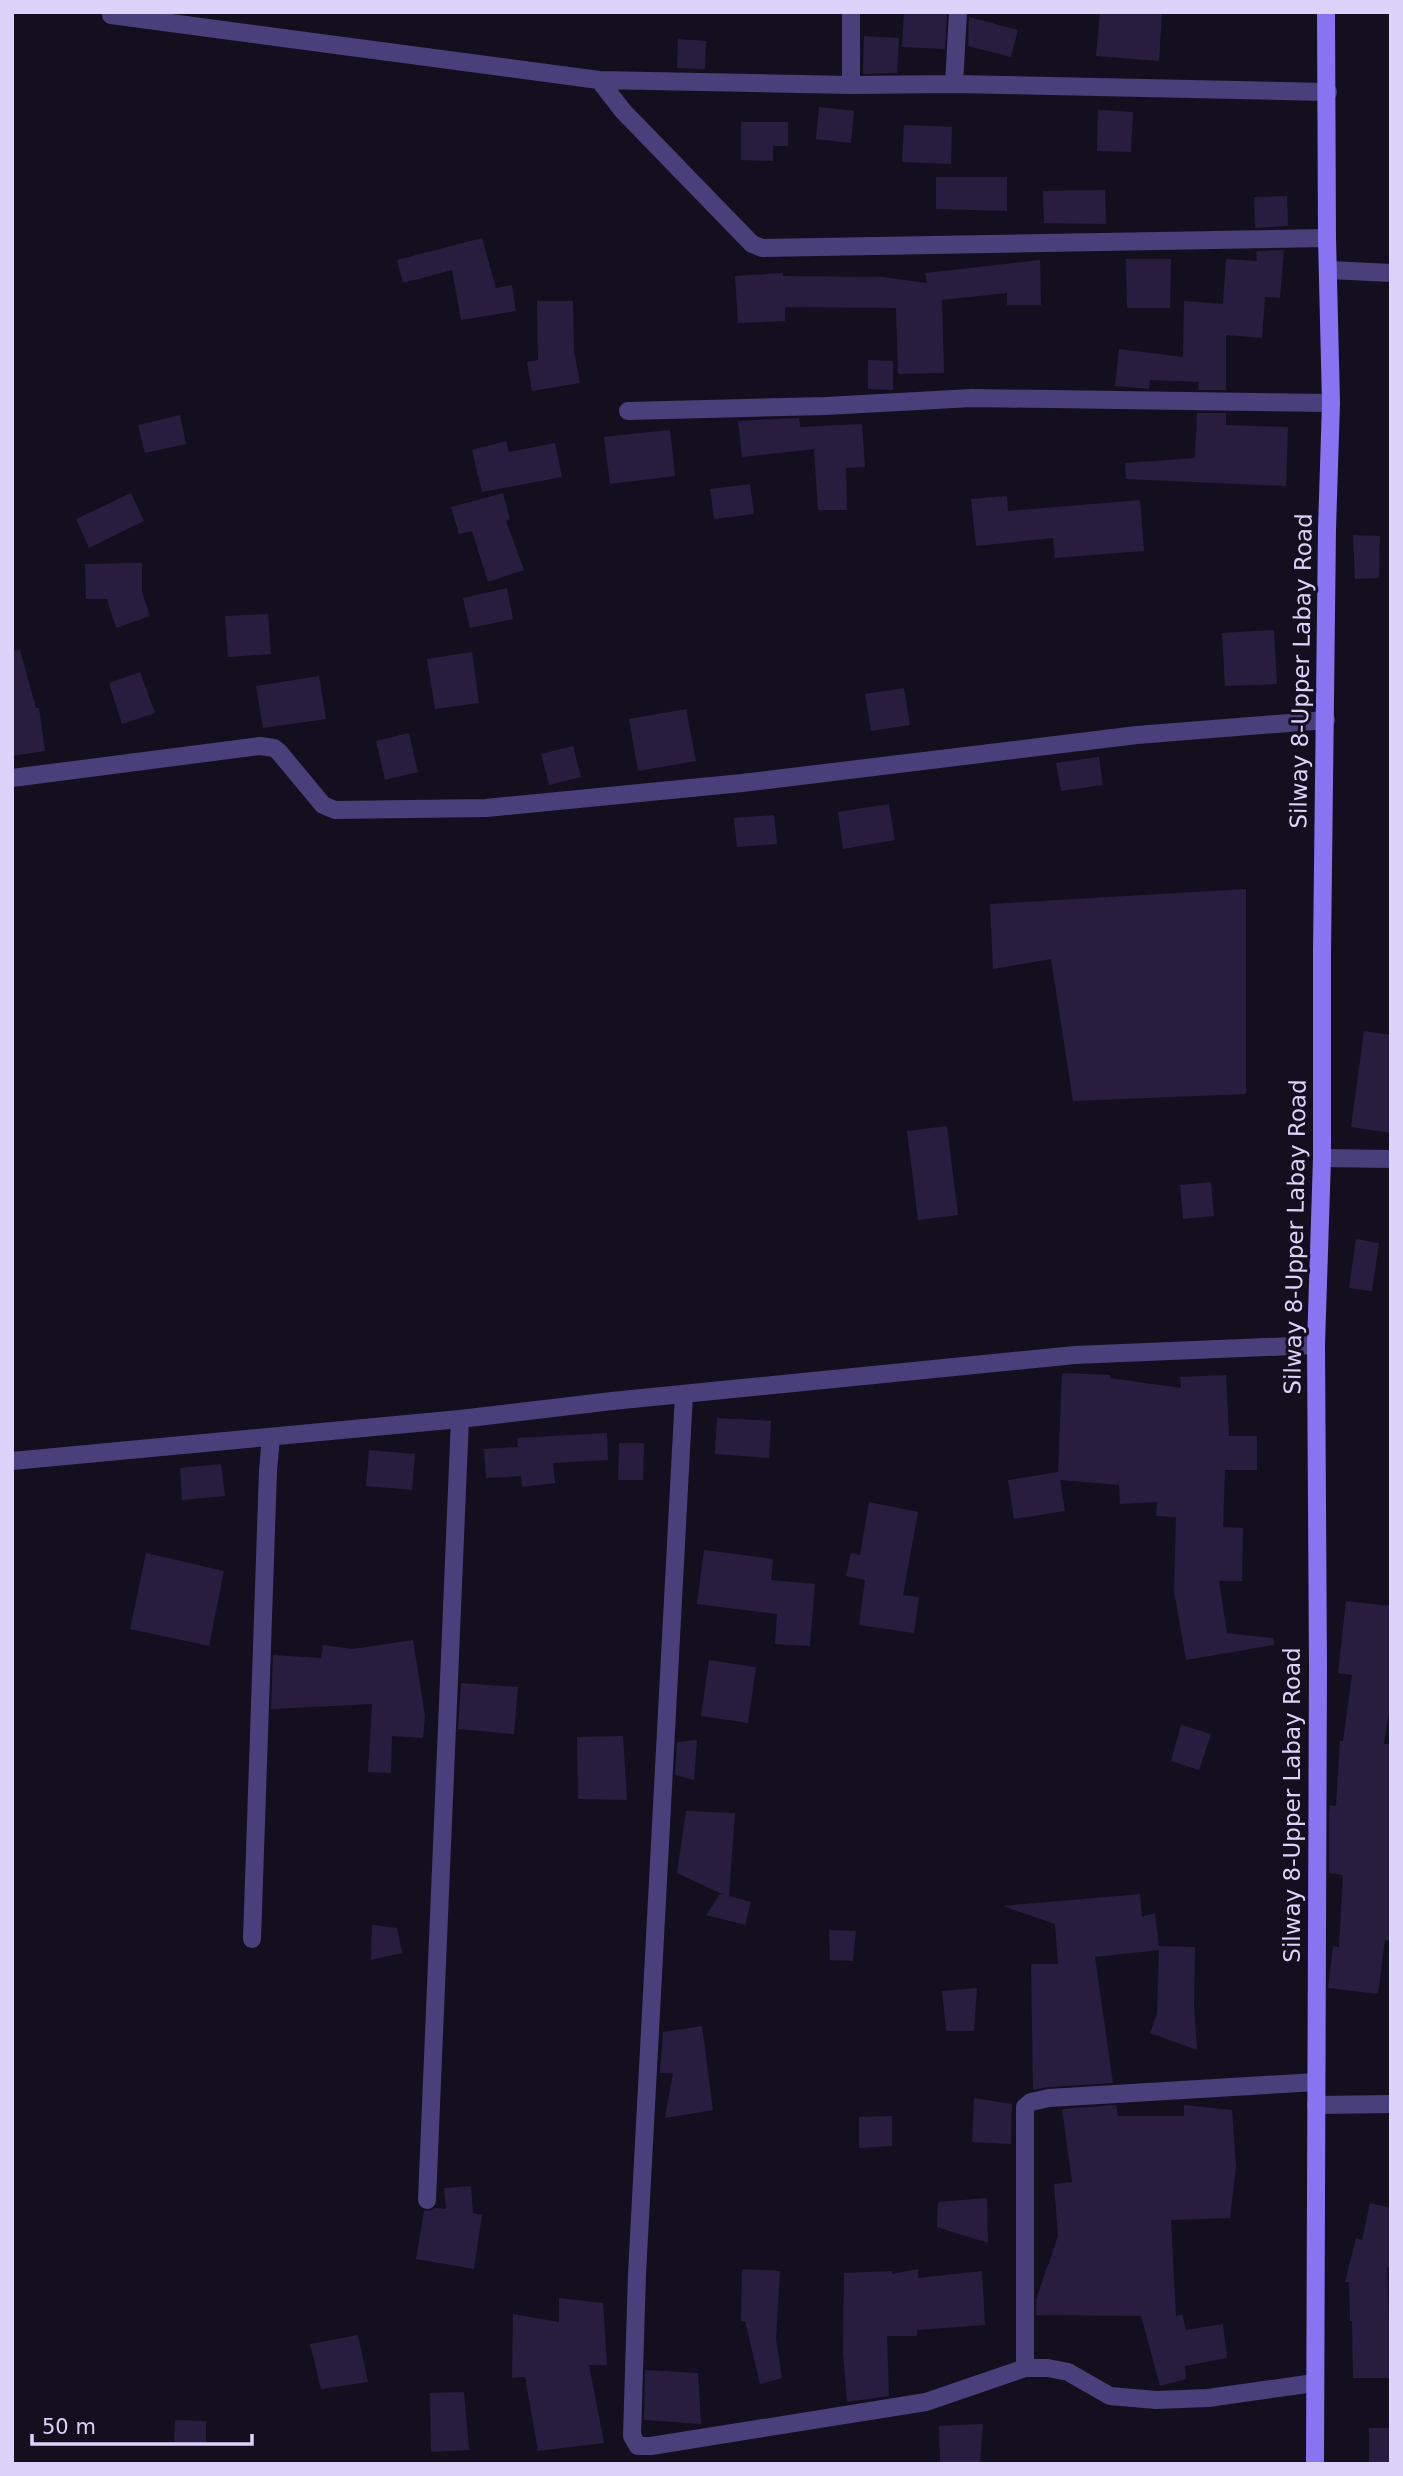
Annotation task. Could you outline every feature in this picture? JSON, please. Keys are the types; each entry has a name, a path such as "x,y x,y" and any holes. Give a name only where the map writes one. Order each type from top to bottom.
{"main road":[{"name":"Silway 8-Upper Labay Road","path":"1315,2464 1316,1345 1322,1158 1327,529 1331,403 1326,12"}],"street":[{"path":"851,12 851,85"},
{"path":"954,84 958,12"},
{"path":"111,15 599,80 1328,92"},
{"path":"599,80 623,111 752,244 762,248 1327,238"},
{"path":"1329,270 1391,273"},
{"path":"628,411 826,406 972,398 1331,403"},
{"path":"12,778 260,746 274,748 279,752 330,809 486,808 742,783 1137,735 1326,720"},
{"path":"1322,1158 1391,1159"},
{"path":"12,1461 460,1419 1075,1354 1316,1345"},
{"path":"684,1394 630,2424 632,2436 638,2446 926,2402 1025,2368 1048,2368 1068,2372 1110,2396 1156,2400 1208,2398 1314,2383"},
{"path":"427,2200 460,1419"},
{"path":"252,1940 271,1437"},
{"path":"1025,2368 1025,2107 1031,2102 1049,2098 1316,2082"},
{"path":"1316,2105 1391,2104"}],"building":[{"path":"904,12 947,12 945,49 902,47"},
{"path":"1100,12 1162,12 1159,61 1096,56"},
{"path":"969,17 1018,30 1011,57 968,46"},
{"path":"864,36 899,38 897,73 863,74"},
{"path":"678,39 706,41 705,69 677,68"},
{"path":"819,107 854,111 851,143 816,139"},
{"path":"1098,110 1133,112 1131,152 1097,151"},
{"path":"741,122 788,122 788,146 773,146 773,161 741,160"},
{"path":"904,125 952,127 951,164 902,162"},
{"path":"936,177 1007,177 1007,211 936,209"},
{"path":"1105,190 1106,224 1044,223 1043,191"},
{"path":"1287,196 1288,226 1255,228 1254,197"},
{"path":"482,238 496,288 512,285 516,311 461,320 452,270 403,283 397,260"},
{"path":"1284,250 1280,298 1265,297 1262,338 1226,335 1226,390 1198,390 1199,382 1150,380 1149,389 1115,386 1119,349 1183,357 1184,301 1223,304 1226,259 1257,261 1256,251"},
{"path":"1126,259 1171,259 1170,308 1127,308"},
{"path":"1040,260 1041,305 1007,305 1007,293 942,300 944,373 898,374 896,308 785,307 785,321 738,323 735,276 783,273 783,276 883,277 927,283 925,273"},
{"path":"537,301 573,301 574,350 580,383 532,391 527,362 538,360"},
{"path":"868,360 893,361 893,390 868,389"},
{"path":"1197,413 1226,413 1226,425 1288,427 1286,486 1126,479 1125,463 1195,458"},
{"path":"180,415 186,444 145,453 138,425"},
{"path":"799,418 800,427 862,424 865,467 846,468 847,510 818,510 814,449 742,457 738,421"},
{"path":"670,430 675,476 610,484 604,437"},
{"path":"506,441 509,452 555,443 562,477 482,492 472,450"},
{"path":"750,484 754,514 714,519 710,489"},
{"path":"131,493 144,521 89,548 76,519"},
{"path":"503,493 510,519 506,521 524,570 488,582 472,531 459,534 451,507"},
{"path":"1007,496 1008,511 1140,500 1144,551 1055,558 1053,538 976,546 971,499"},
{"path":"1353,535 1380,536 1379,578 1355,579"},
{"path":"142,563 142,592 150,616 116,628 107,599 86,599 85,564"},
{"path":"507,588 513,619 470,628 463,598"},
{"path":"268,614 271,654 228,657 225,616"},
{"path":"1274,630 1277,684 1225,686 1222,633"},
{"path":"20,650 36,708 39,708 45,751 12,756 12,651"},
{"path":"472,652 479,703 435,709 427,659"},
{"path":"140,672 155,713 122,724 109,683"},
{"path":"319,676 326,719 263,728 256,686"},
{"path":"904,688 910,725 871,731 865,694"},
{"path":"686,709 696,761 638,771 629,719"},
{"path":"409,733 418,772 385,780 376,741"},
{"path":"573,746 581,777 549,785 541,754"},
{"path":"1099,757 1103,785 1061,791 1056,763"},
{"path":"889,804 895,840 843,849 838,812"},
{"path":"774,815 777,844 737,847 734,818"},
{"path":"1246,889 1246,1094 1073,1101 1051,959 993,969 990,904"},
{"path":"1364,1031 1391,1035 1391,1133 1351,1127"},
{"path":"947,1126 958,1215 918,1220 907,1131"},
{"path":"1211,1182 1214,1216 1183,1219 1180,1185"},
{"path":"1356,1239 1379,1243 1372,1291 1349,1288"},
{"path":"1062,1373 1110,1375 1110,1378 1181,1388 1180,1377 1226,1375 1229,1436 1257,1436 1257,1470 1225,1470 1223,1527 1243,1528 1242,1581 1219,1581 1227,1633 1273,1638 1274,1645 1186,1660 1174,1591 1176,1517 1156,1516 1157,1502 1120,1504 1119,1485 1060,1480 1065,1511 1014,1519 1008,1480 1058,1472"},
{"path":"717,1418 771,1421 769,1458 715,1454"},
{"path":"607,1433 608,1460 553,1463 555,1483 522,1487 521,1476 486,1478 484,1449 518,1447 517,1438"},
{"path":"619,1443 644,1443 643,1480 618,1480"},
{"path":"369,1450 415,1454 412,1490 366,1486"},
{"path":"221,1464 225,1496 182,1500 180,1468"},
{"path":"869,1502 918,1512 903,1595 919,1597 914,1633 859,1625 865,1580 846,1576 851,1553 860,1555"},
{"path":"704,1550 773,1559 771,1580 815,1584 810,1646 775,1644 777,1614 697,1604"},
{"path":"146,1553 224,1571 209,1646 130,1629"},
{"path":"1346,1601 1391,1606 1391,1698 1384,1744 1391,1744 1391,1941 1385,1940 1378,1994 1328,1988 1333,1946 1339,1947 1343,1875 1329,1873 1329,1814 1330,1805 1336,1806 1340,1741 1343,1741 1352,1675 1338,1673"},
{"path":"413,1640 425,1716 423,1738 392,1736 391,1773 368,1772 372,1704 271,1709 273,1655 321,1658 323,1645 353,1649"},
{"path":"709,1660 756,1667 748,1723 701,1716"},
{"path":"461,1683 518,1687 514,1734 458,1729"},
{"path":"1181,1725 1211,1734 1199,1770 1171,1761"},
{"path":"623,1736 627,1800 578,1799 577,1737"},
{"path":"697,1740 694,1780 675,1775 677,1742"},
{"path":"686,1811 735,1813 729,1896 751,1902 745,1925 706,1915 720,1894 724,1895 677,1873"},
{"path":"1140,1894 1142,1917 1155,1913 1159,1946 1195,1947 1194,2004 1197,2050 1150,2033 1157,2014 1159,1950 1095,1957 1113,2083 1033,2090 1031,1964 1058,1964 1055,1924 1003,1906"},
{"path":"372,1925 397,1928 402,1953 371,1960"},
{"path":"829,1930 856,1931 853,1961 830,1960"},
{"path":"977,1988 974,2031 946,2031 942,1991"},
{"path":"702,2026 713,2110 665,2118 673,2073 660,2073 663,2032"},
{"path":"974,2098 1012,2104 1011,2144 972,2142"},
{"path":"1116,2105 1118,2116 1184,2116 1184,2105 1232,2110 1236,2167 1230,2218 1171,2220 1176,2316 1182,2314 1186,2330 1223,2324 1227,2358 1185,2366 1186,2379 1160,2386 1141,2316 1036,2315 1036,2300 1048,2264 1051,2264 1049,2263 1058,2236 1054,2184 1072,2182 1062,2109"},
{"path":"892,2116 892,2146 859,2148 859,2117"},
{"path":"471,2186 473,2213 482,2215 474,2269 416,2259 424,2211 446,2209 444,2188"},
{"path":"987,2198 988,2243 937,2227 938,2202"},
{"path":"1370,2203 1391,2208 1391,2268 1387,2267 1391,2378 1353,2378 1349,2282 1345,2282 1356,2238 1362,2240"},
{"path":"742,2269 780,2271 776,2339 782,2378 760,2384 745,2321 741,2321"},
{"path":"918,2269 918,2278 982,2271 985,2325 917,2330 917,2336 887,2336 889,2396 847,2402 843,2352 844,2273 892,2271 892,2274"},
{"path":"559,2298 603,2303 607,2365 589,2365 604,2443 538,2451 525,2377 512,2378 513,2314 559,2322"},
{"path":"358,2335 368,2382 321,2389 310,2344"},
{"path":"645,2370 698,2373 701,2424 644,2420"},
{"path":"464,2392 469,2450 431,2452 430,2393"},
{"path":"175,2420 206,2421 206,2445 174,2444"},
{"path":"983,2424 980,2464 940,2464 939,2426"},
{"path":"1369,2428 1391,2428 1391,2464 1369,2464"}]}
